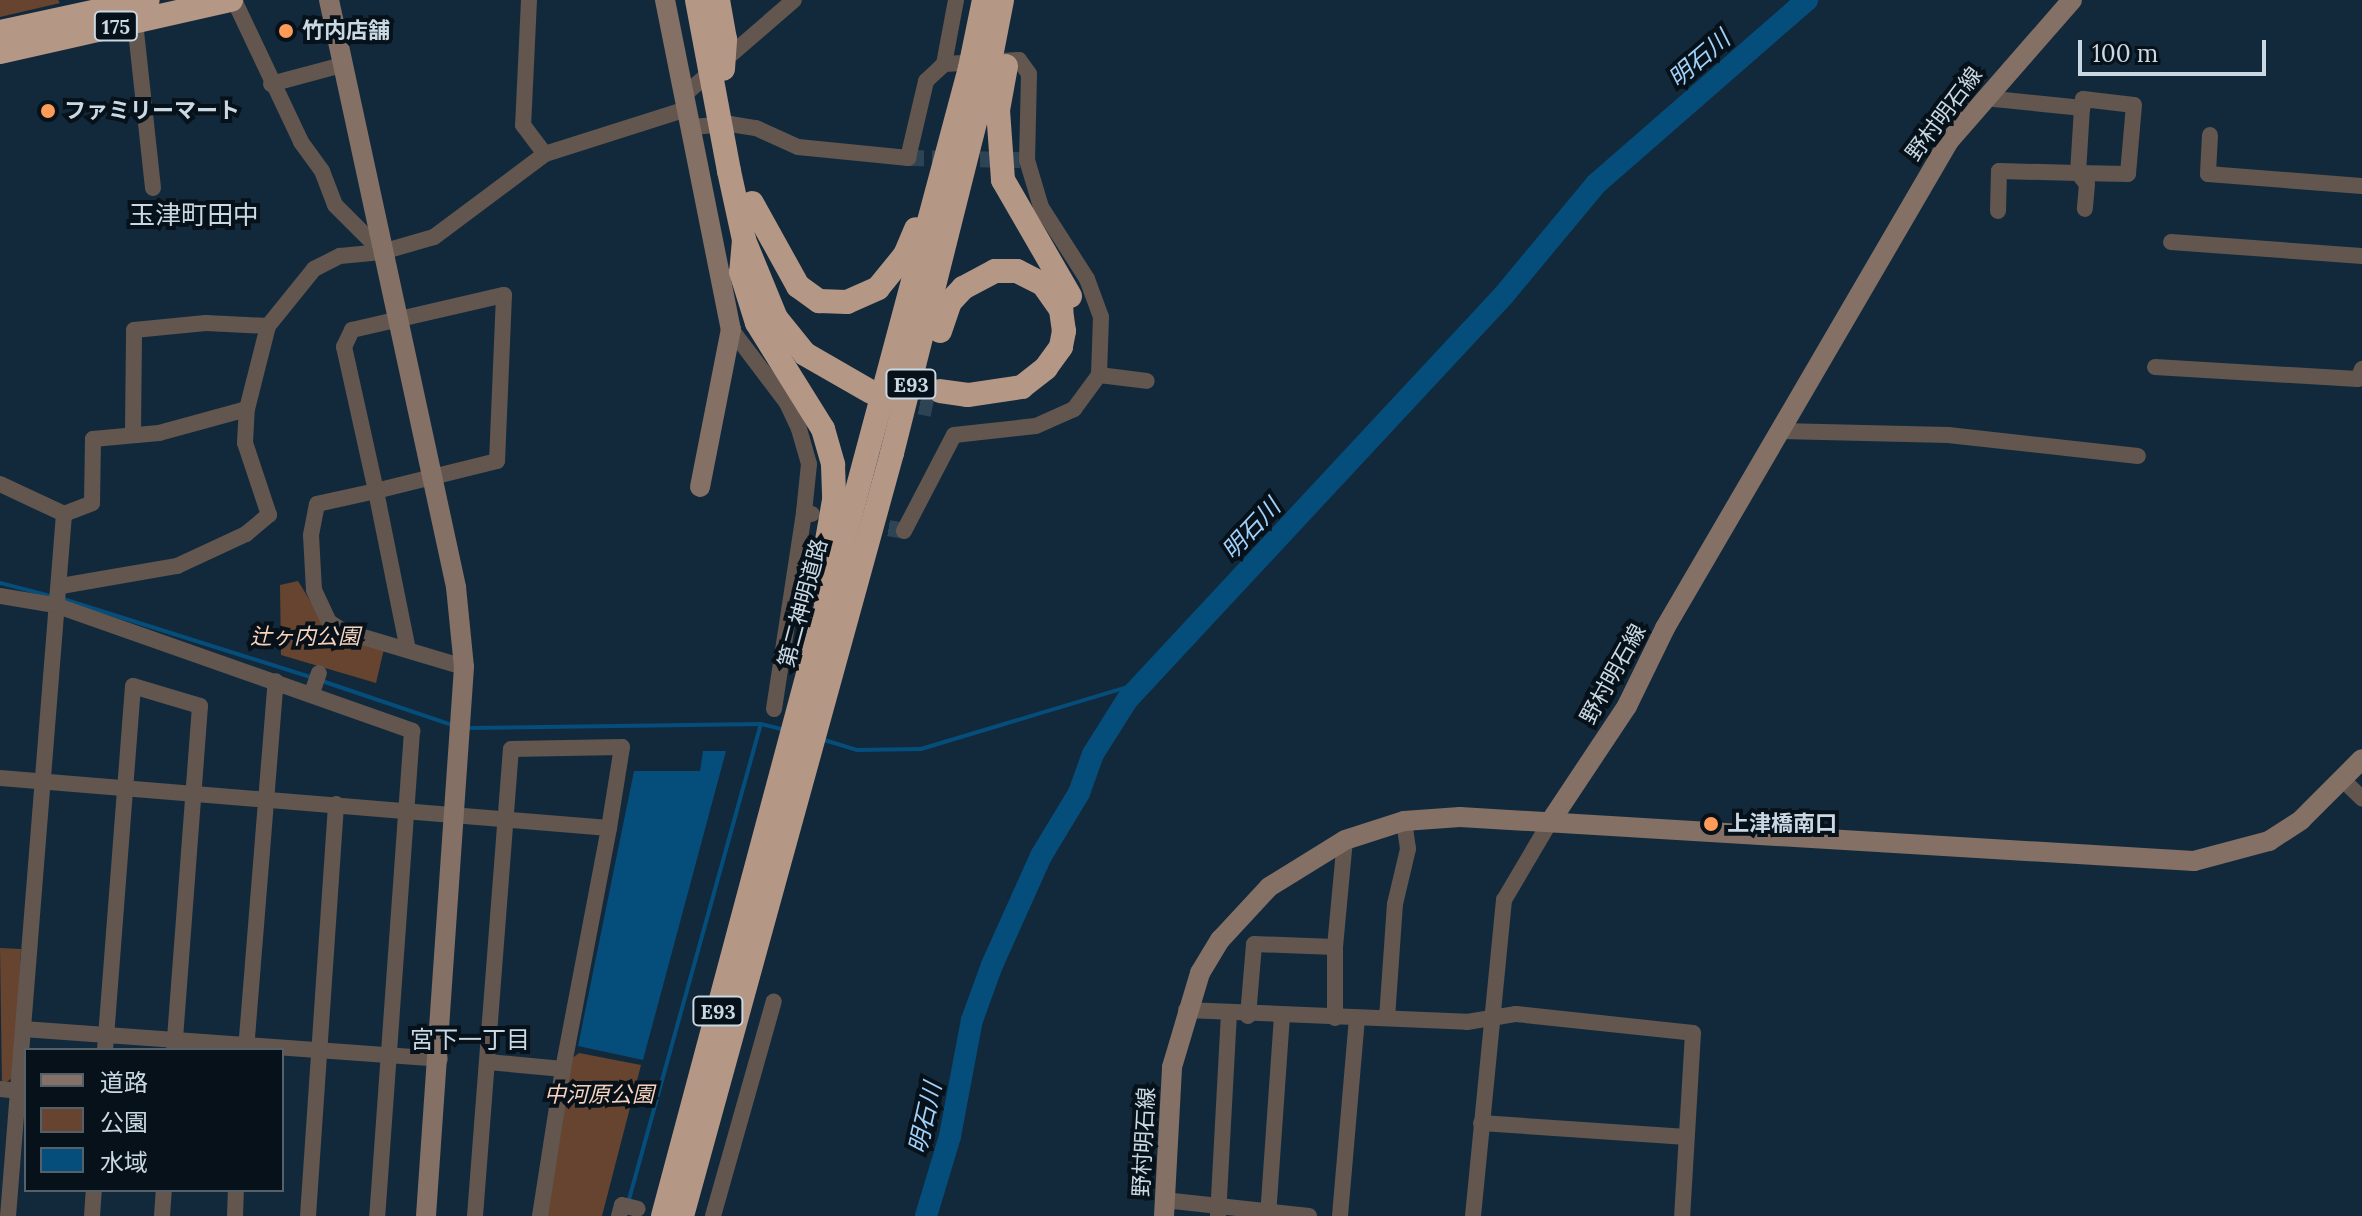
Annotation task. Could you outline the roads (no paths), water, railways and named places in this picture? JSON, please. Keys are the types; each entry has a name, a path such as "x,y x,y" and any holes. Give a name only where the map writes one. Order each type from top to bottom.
{"highway":[{"name":"175","path":"0,32 148,0"},
{"name":"175","path":"0,52 233,0"},
{"path":"685,0 692,32 718,79"},
{"path":"697,0 736,164 744,240 741,272 757,323 823,429 833,465 834,500 809,695"},
{"path":"709,0 718,79"},
{"path":"718,0 725,39 718,79"},
{"name":"第二神明道路","path":"682,1216 809,695 936,199 988,67 984,0"},
{"name":"第二神明道路","path":"663,1216 783,808 782,778 892,453 1002,0"},
{"path":"892,453 913,418 950,302 963,288 995,271 1017,271 1043,284 1061,310 1064,331 1061,347 1046,368 1022,387 937,398 1006,406 1032,398 1063,371 1076,334 1069,295 1003,180 998,110 988,67 1015,0"},
{"path":"736,164 752,203 798,286 819,301 847,302 878,288 905,255 936,199"},
{"path":"744,240 776,318 805,354 873,384 830,355 785,308 757,238 752,203"}],"street":[{"path":"233,0 301,142 322,171 335,205 382,252"},
{"path":"329,0 456,587 464,667 440,1059 426,1216"},
{"path":"529,0 523,125 545,154"},
{"path":"665,0 731,329 700,487"},
{"path":"61,586 177,566 246,534 269,515 245,443 247,409 268,326 314,269 340,256 382,252 434,237 545,154 688,110 794,0"},
{"path":"688,110 730,124 756,128 798,147 908,158 926,81 944,64 956,0"},
{"name":"野村明石線","path":"1164,1208 1167,1110 1186,1010 1200,973 1244,912 1294,868 1345,840 1404,821 1460,817 1550,822 1627,706 1665,628 1781,431 1900,219 1949,141 2072,0"},
{"path":"135,22 153,188"},
{"path":"904,531 948,440 1036,426 1074,409 1099,375 1101,317 1087,279 1041,207 1027,160 1029,74 1019,60 944,64"},
{"path":"271,84 342,65"},
{"path":"1984,98 2082,108"},
{"path":"1998,211 1999,171 2078,173 2128,174 2134,105 2083,99 2078,173 2087,184 2085,209"},
{"path":"2210,135 2208,174 2362,186"},
{"path":"2171,242 2362,256"},
{"path":"408,650 376,491 344,347 352,330 504,295 497,461 376,491 317,504 311,535 314,590 329,622 408,650 464,667"},
{"path":"133,432 134,330 206,323 268,326"},
{"path":"731,329 787,403 799,429 809,464 808,513 774,709"},
{"path":"2155,367 2358,379 2362,369"},
{"path":"1099,375 1147,381"},
{"path":"0,484 64,514 92,503 93,439 133,432 159,433 247,409"},
{"path":"1781,431 1948,435 2138,456"},
{"path":"5,1216 19,1091 40,780 55,605 61,586 64,514"},
{"path":"0,596 55,605 312,693 412,731 377,1216"},
{"path":"312,693 319,673"},
{"path":"23,1029 106,1043 247,1048 276,681"},
{"path":"106,1043 133,686 200,706 174,1045"},
{"path":"475,1216 511,749 622,747 563,1069 540,1216"},
{"path":"1473,1216 1489,1017 1504,900 1550,822 2194,861 2269,841 2301,820 2362,759"},
{"path":"0,778 266,796 504,823 609,828"},
{"path":"2342,779 2362,798"},
{"path":"308,1216 336,804"},
{"path":"1387,1018 1395,904 1408,849 1404,821"},
{"path":"1335,1018 1335,947 1345,840"},
{"path":"1248,1016 1254,944 1335,947"},
{"path":"713,1216 774,1001"},
{"path":"1186,1010 1282,1018 1467,1022 1489,1017 1565,1018 1693,1033 1682,1216"},
{"path":"1218,1211 1229,1014"},
{"path":"1268,1214 1282,1018"},
{"path":"1340,1216 1357,1018"},
{"path":"284,1050 440,1059"},
{"path":"487,1062 563,1069"},
{"path":"0,1089 19,1091"},
{"path":"1481,1123 1687,1137"},
{"path":"92,1216 94,1192"},
{"path":"162,1216 164,1192"},
{"path":"235,1216 236,1192"},
{"path":"619,1216 622,1205 638,1209"},
{"path":"1164,1208 1309,1216"}],"water":[{"path":"703,751 726,751 643,1060 578,1046 634,771 700,771"}],"waterway":[{"name":"明石川","path":"926,1216 950,1136 972,1020 992,965 1041,856 1079,793 1093,754 1127,700 1503,296 1596,184 1807,0"},
{"path":"0,583 51,596"},
{"path":"60,598 311,677"},
{"path":"319,680 455,726"},
{"path":"821,739 857,750 921,749 1147,681"},
{"path":"467,728 761,724 785,730"},
{"path":"628,1203 761,724"}],"tunnel":[{"path":"908,158 1027,160"},
{"path":"885,395 933,405"},
{"path":"865,524 904,531"}],"place":[{"name":"竹内店舗","path":"286,31"},
{"name":"ファミリーマート","path":"48,111"},
{"name":"上津橋南口","path":"1711,824"}],"district":[{"name":"玉津町田中","path":"194,215"},
{"name":"宮下一丁目","path":"470,1040"}],"park label":[{"name":"辻ヶ内公園","path":"305,637"},
{"name":"中河原公園","path":"599,1095"}]}
